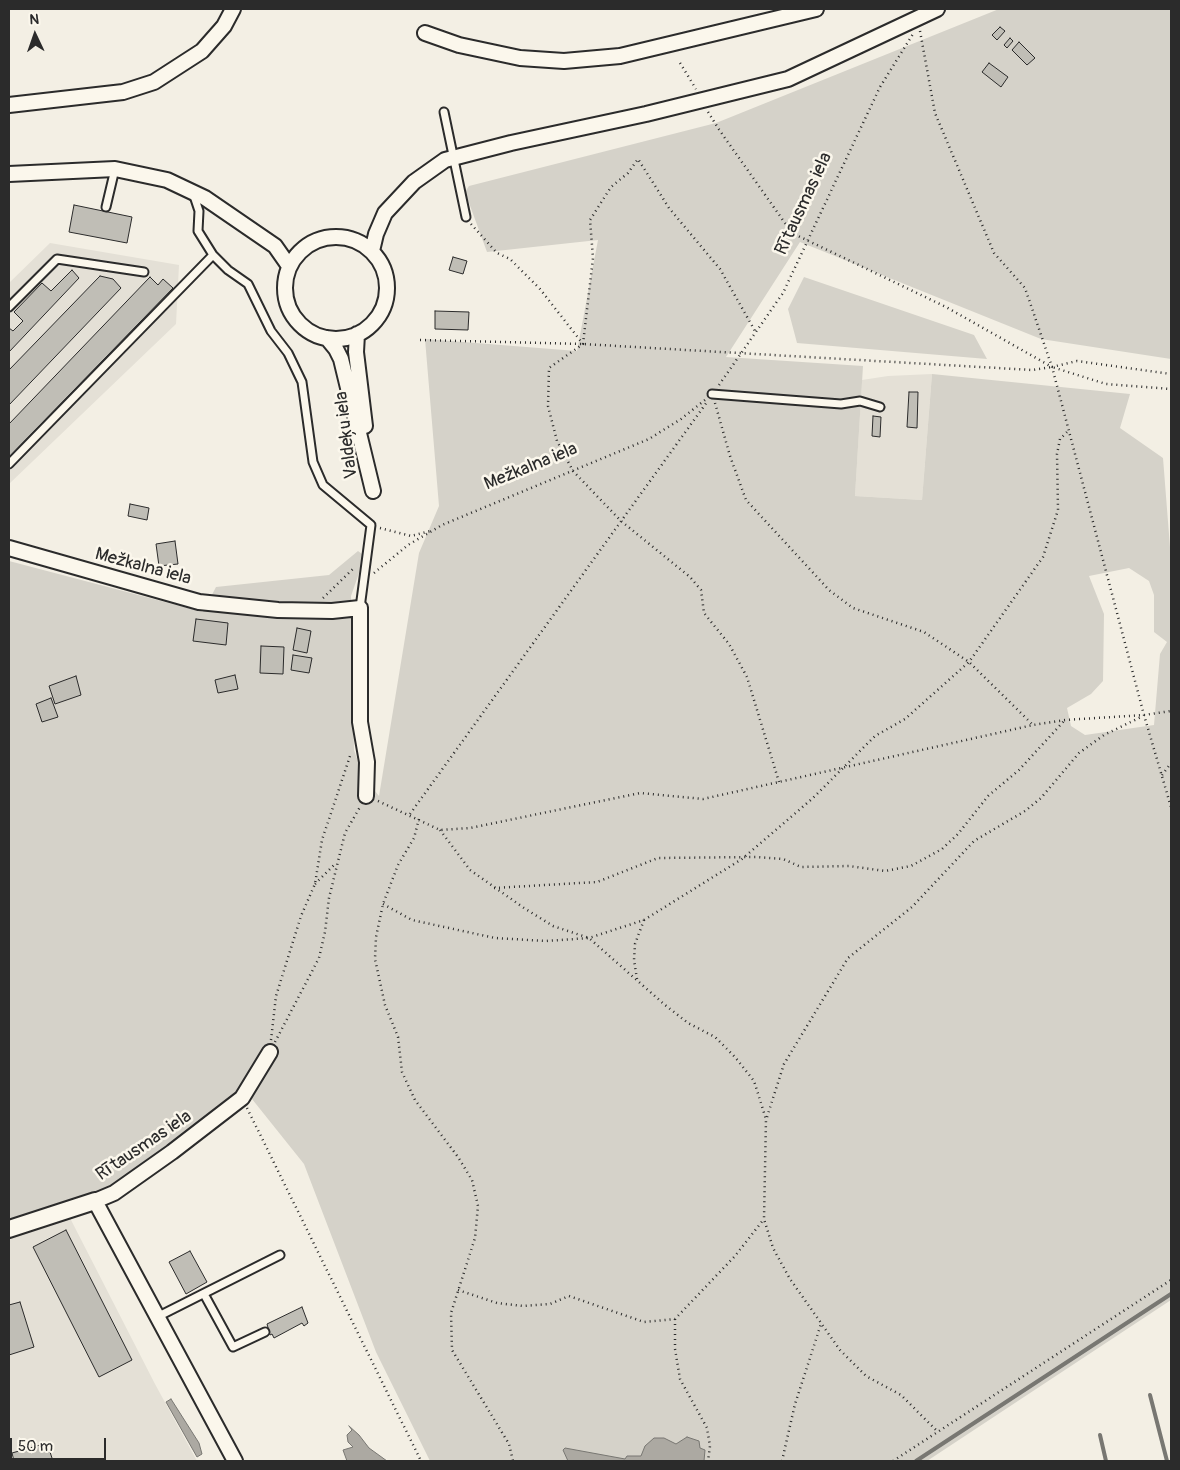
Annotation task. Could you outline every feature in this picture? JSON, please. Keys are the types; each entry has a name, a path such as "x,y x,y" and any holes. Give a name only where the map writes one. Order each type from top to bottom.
{"street":[{"path":"9,106 123,92 154,82 202,50 224,26 233,9"},
{"path":"425,33 459,46 520,58 564,61 620,56 815,9"},
{"path":"372,251 376,234 385,214 414,182 445,160 788,79 937,9"},
{"path":"9,174 115,169 167,180 193,191 275,246 289,266"},
{"path":"328,237 350,238 372,251 381,262 386,276 386,297 379,316 369,327 357,334 342,339 327,338 314,334 303,327 287,306 284,286 289,266 296,255 306,246 328,237"},
{"name":"Valdeķu iela","path":"327,338 341,359 373,491 356,352 357,334"},
{"name":"Mežkalna iela","path":"9,548 199,602 278,610 310,611 360,608"},
{"path":"360,608 360,722 367,762 366,796"},
{"name":"Rītausmas iela","path":"9,1230 114,1193 172,1152 242,1098 270,1052"},
{"path":"95,1201 235,1461"}],"lane":[{"path":"444,112 466,217"},
{"path":"106,207 115,169"},
{"path":"193,191 199,210 198,230 213,255 228,270 248,284 271,331 288,353 302,382 313,462 323,485 372,525 360,608"},
{"path":"9,464 213,255"},
{"path":"9,307 57,258 144,272"},
{"path":"712,394 841,404 860,401 880,407"},
{"path":"157,1317 280,1255"},
{"path":"204,1294 233,1347 265,1332"}],"path":[{"name":"Rītausmas iela","path":"712,394 783,292 809,242 880,87 920,24 924,60 934,113 994,253 1025,288 1052,367"},
{"path":"680,63 700,97"},
{"path":"705,105 720,131 792,233 946,307 1052,367 1106,384 1171,388"},
{"path":"755,331 720,269 669,208 638,158 628,173 611,187 590,220 593,258 583,344 549,368 548,406 558,441 573,471 621,521 690,577 701,590 704,613 729,644 747,677 780,782"},
{"path":"466,217 497,253 510,259 540,288 583,344"},
{"path":"420,340 583,344 1032,370 1077,361 1171,374"},
{"path":"1052,367 1144,715 1171,807"},
{"path":"410,814 712,394"},
{"path":"712,394 730,456 746,500 829,590 853,608 924,632 969,662 1033,725"},
{"name":"Mežkalna iela","path":"365,580 408,545 434,530 488,504 649,439 681,419 712,394"},
{"path":"383,904 412,920 495,938 546,941 590,938 644,920 742,859 813,798 875,736 905,719 969,662 1043,557 1058,510 1057,454 1060,439 1068,430"},
{"path":"372,525 411,536 434,530"},
{"path":"310,611 368,554"},
{"path":"440,830 470,828 640,793 703,799 1033,725 1065,720 1144,715 1171,711"},
{"path":"938,1432 901,1395 866,1376 840,1350 790,1279 773,1248 764,1219 766,1118 784,1064 848,958 912,907 974,841 1041,798 1079,753 1104,735 1144,715"},
{"path":"494,888 598,882 658,858 742,859 756,857 783,859 801,868 849,866 885,871 911,866 942,849 958,834 988,796 1019,770 1065,720"},
{"path":"270,1052 276,996 301,916 315,884 322,840 339,795 353,748"},
{"path":"1162,775 1171,763"},
{"path":"270,1052 319,958 345,833 366,796 410,814 440,830 470,870 494,888 554,926 590,938 665,1005 688,1023 716,1037 754,1081 766,1118"},
{"path":"419,819 414,838 398,866 383,904 376,937 375,959 385,1005 398,1037 402,1072 415,1100 458,1157 472,1180 478,1206 475,1238 451,1313 452,1350 459,1365 509,1444 513,1461"},
{"path":"315,884 338,862"},
{"path":"637,979 634,960 635,944 644,920"},
{"path":"242,1098 421,1461"},
{"path":"458,1290 498,1303 523,1306 550,1304 570,1296 644,1322 675,1319 736,1256 764,1219"},
{"path":"893,1461 1171,1280"},
{"path":"675,1319 676,1349 680,1378 707,1428 710,1446 708,1461"},
{"path":"782,1461 796,1404 821,1324"}],"shaded area":[{"path":"999,9 1171,9 1171,359 1041,339 800,242 726,357 863,366 855,496 922,500 932,374 1130,394 1120,428 1163,458 1171,560 1171,1300 927,1461 430,1461 376,1352 304,1164 252,1099 236,1094 218,1110 115,1186 9,1221 9,561 203,612 216,587 329,575 358,551 362,554 359,573 351,596 354,750 363,776 379,796 419,553 439,506 425,339 577,351 598,240 487,252 465,192 469,186 716,123","holes":["1129,568 1149,581 1154,595 1154,632 1167,642 1160,654 1154,725 1085,735 1071,726 1067,708 1091,694 1103,681 1104,614 1089,576"]},
{"path":"50,243 179,265 176,324 9,484 9,283"},
{"path":"804,277 974,335 987,359 797,343 788,309"},
{"path":"932,374 922,500 855,496 862,380 888,376"},
{"path":"70,1218 155,1384 197,1461 9,1461 9,1239"},
{"path":"171,1399 199,1443 202,1454 197,1457 166,1402"},
{"path":"349,1426 369,1448 387,1461 347,1461 343,1450 353,1447 348,1442 347,1435 352,1430"},
{"path":"687,1437 699,1441 700,1448 705,1450 704,1461 568,1461 563,1450 565,1448 625,1459 627,1456 641,1456 645,1446 654,1438 664,1438 676,1444"}],"building":[{"path":"1000,27 1005,31 997,40 992,35"},
{"path":"1010,38 1013,41 1007,48 1004,45"},
{"path":"1019,42 1035,58 1027,65 1012,50"},
{"path":"989,63 1008,77 1001,87 982,72"},
{"path":"74,205 132,217 127,243 69,232"},
{"path":"453,257 467,261 463,274 449,270"},
{"path":"72,270 79,278 9,352 9,328 13,331 23,321 14,312 42,283 51,291"},
{"path":"100,276 113,279 121,288 9,405 9,370"},
{"path":"150,277 158,285 163,279 173,288 9,457 9,424"},
{"path":"435,311 469,312 468,330 435,329"},
{"path":"909,392 918,392 917,428 907,427"},
{"path":"873,416 881,417 880,437 872,436"},
{"path":"130,504 149,508 147,520 128,516"},
{"path":"175,541 178,564 159,566 156,544"},
{"path":"196,619 228,623 226,645 193,641"},
{"path":"297,628 311,631 307,653 293,650"},
{"path":"261,646 284,647 283,674 260,673"},
{"path":"293,655 312,658 309,673 291,670"},
{"path":"235,675 238,689 218,693 215,680"},
{"path":"76,676 81,695 55,704 49,686"},
{"path":"51,698 58,717 42,722 36,704"},
{"path":"66,1230 132,1360 99,1377 33,1247"},
{"path":"190,1251 207,1282 186,1294 169,1262"},
{"path":"20,1302 34,1347 9,1355 9,1305"},
{"path":"302,1307 308,1323 304,1326 302,1323 274,1338 272,1334 270,1335 267,1324"},
{"path":"47,1443 53,1461 14,1461 12,1453"}],"waterway":[{"path":"916,1461 1171,1294"},
{"path":"1150,1395 1167,1461"},
{"path":"1100,1435 1106,1461"}]}
